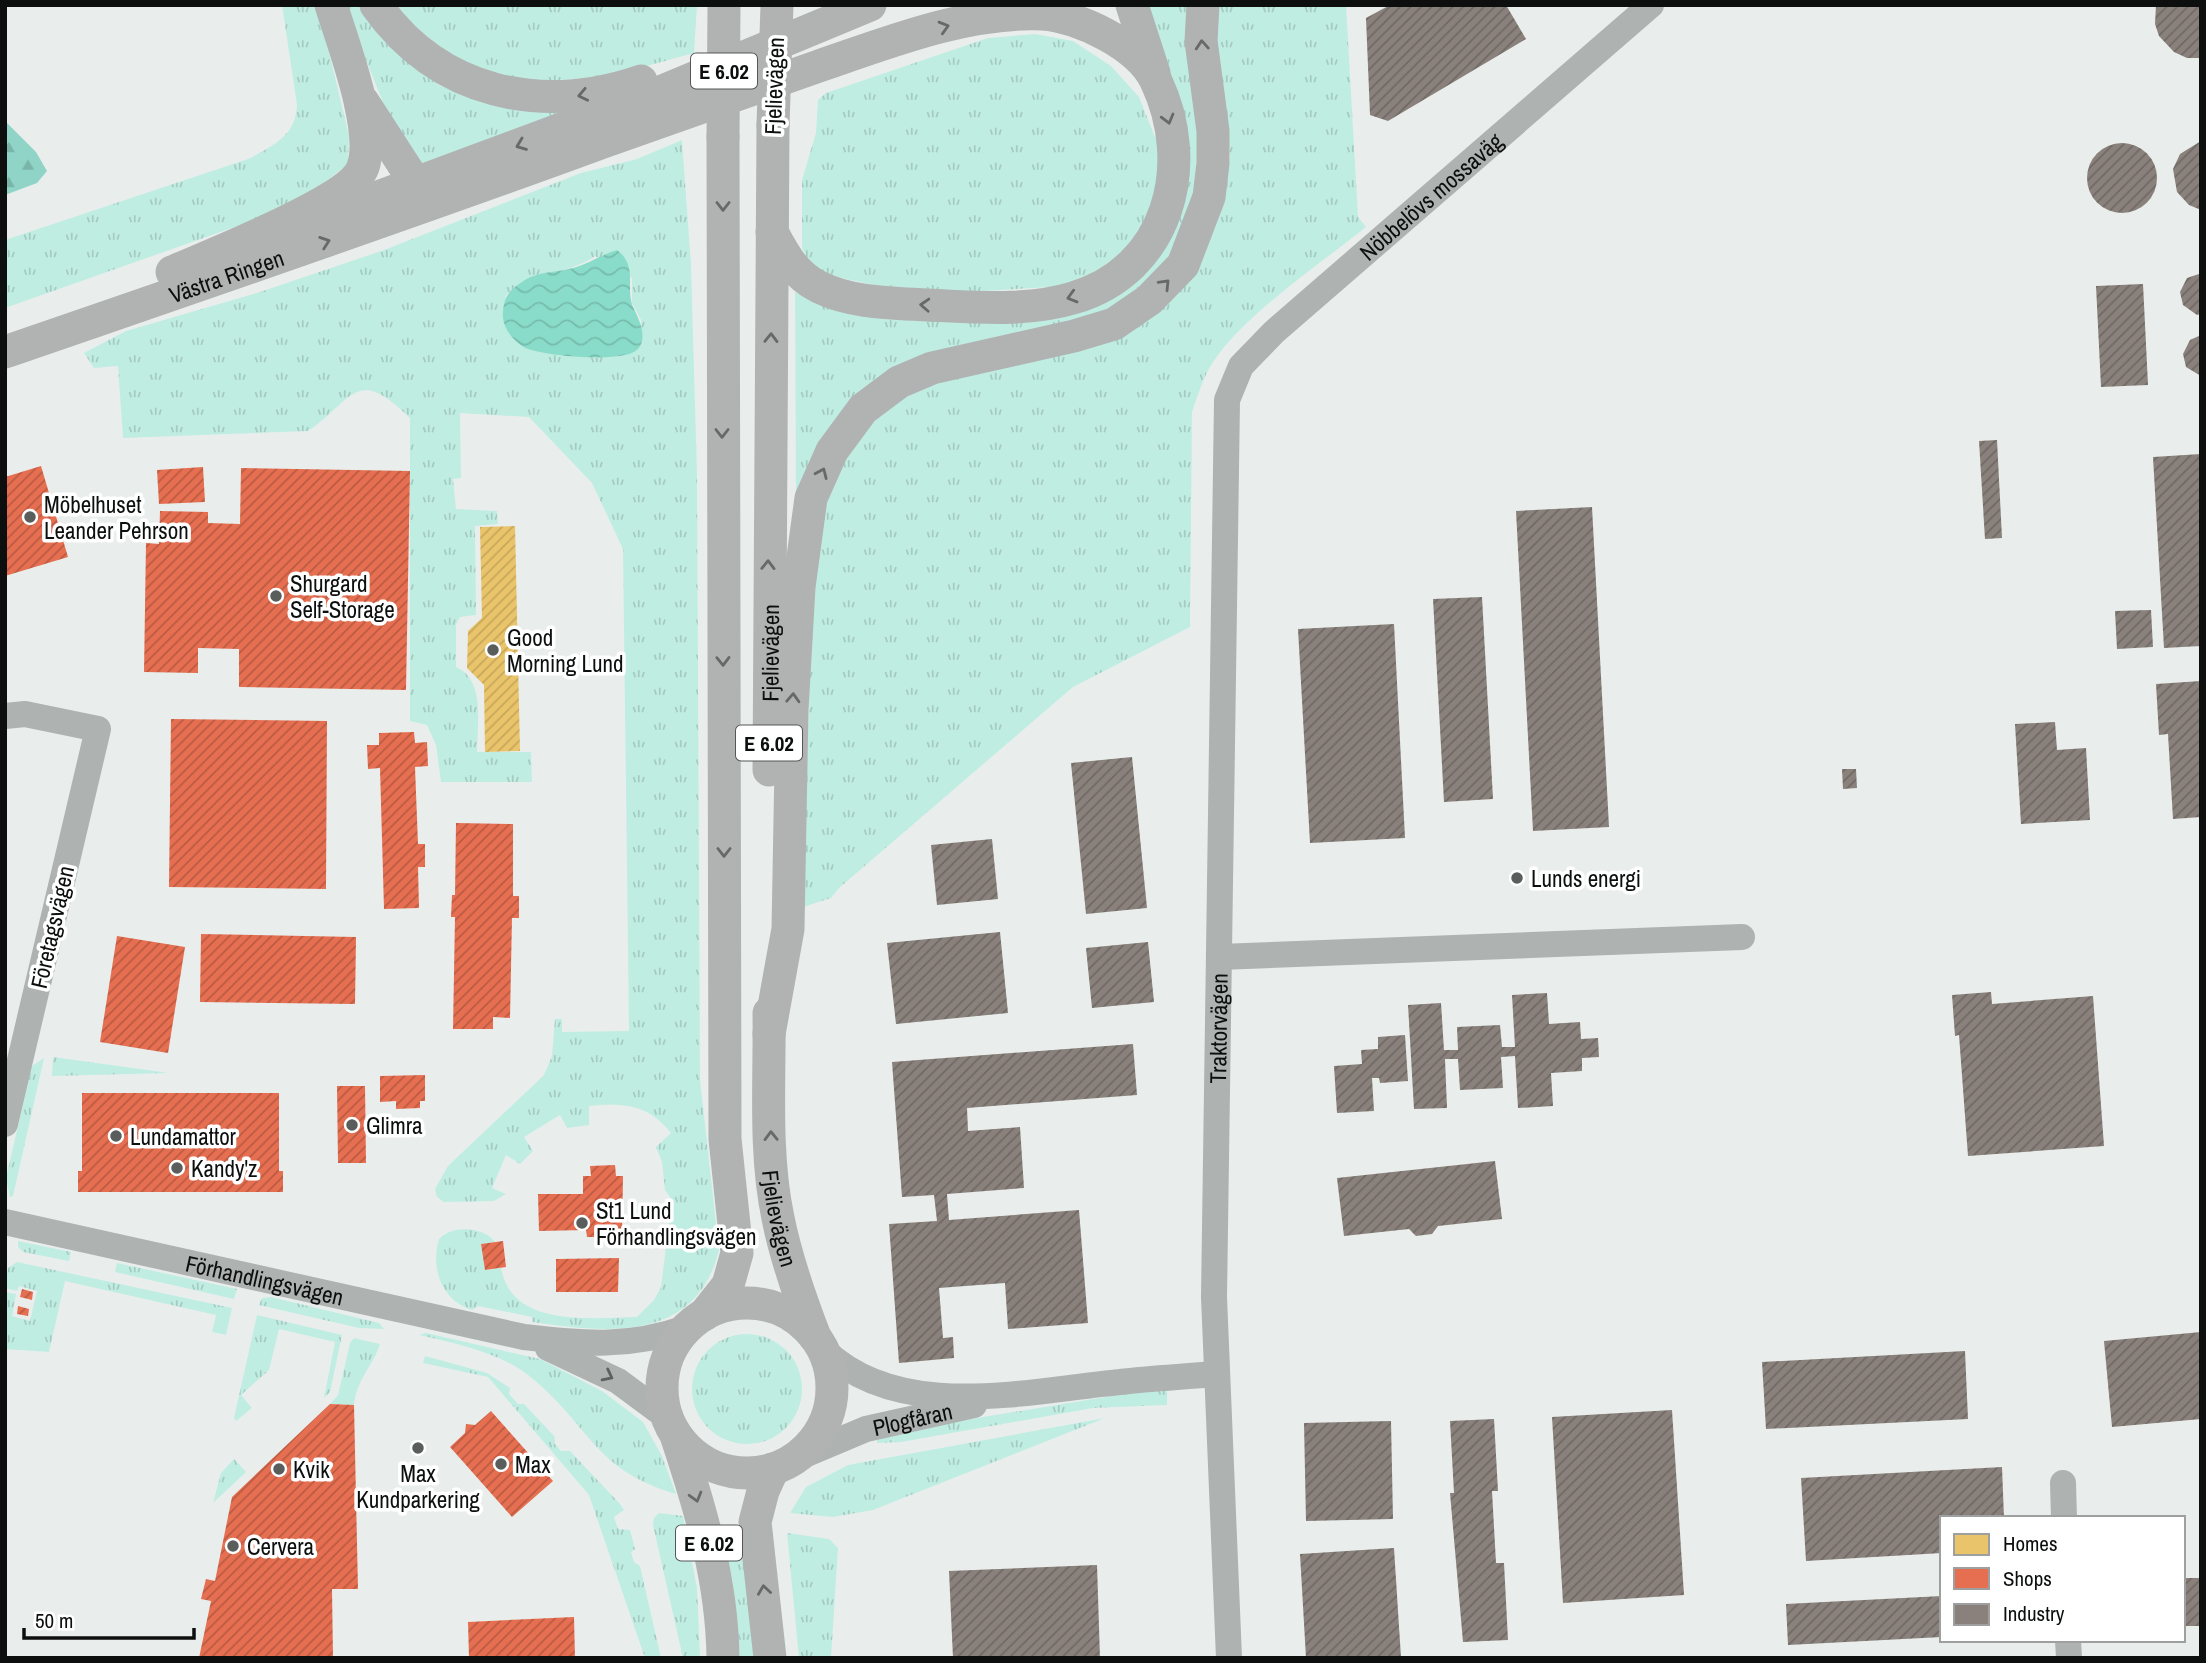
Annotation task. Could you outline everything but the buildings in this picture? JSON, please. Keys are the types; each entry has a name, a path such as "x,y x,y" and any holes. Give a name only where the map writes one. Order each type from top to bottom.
{"main road":[{"path":"172,272 316,206 348,187 363,169 363,121 358,93 331,5"},
{"path":"376,5 394,30 426,60 454,75 524,97 568,98 636,83 855,5"},
{"name":"Fjelievägen","path":"723,1658 719,1595 712,1554 663,1398 663,1374 670,1352 728,1285 737,1253 725,1139 724,5"},
{"name":"Fjelievägen","path":"770,1658 755,1522 763,1491 782,1465 812,1442 830,1407 831,1378 798,1293 777,1217 771,1173 768,587 773,125 777,5"},
{"name":"Västra Ringen","path":"5,329 416,184 653,95 870,5"},
{"path":"675,116 935,5"},
{"path":"772,233 790,265 819,287 883,302 967,307 1028,306 1075,298 1121,275 1147,250 1164,217 1174,179 1176,152 1132,5"},
{"path":"769,1034 788,929 793,696 799,587 811,498 832,452 863,409 899,382 932,368 1074,336 1114,324 1149,300 1183,265 1209,197 1213,163 1213,131 1201,41 1203,5"},
{"path":"675,116 867,50 960,23 1002,16 1043,14 1074,20 1100,30 1129,50 1155,77"},
{"path":"358,93 416,184 431,194 448,199"},
{"name":"Västra Ringen","path":"5,352 448,199 675,116"},
{"path":"696,1321 732,1304 759,1304 794,1317 819,1343"},
{"path":"671,1425 698,1457 718,1468 740,1472 782,1465"}],"street":[{"name":"Nöbbelövs mossaväg","path":"1227,400 1241,366 1275,332 1651,5"},
{"name":"Traktorvägen","path":"1227,400 1215,1374 1229,1658"},
{"name":"Företagsvägen","path":"5,716 25,713 98,729 5,1124"},
{"path":"1220,957 1742,937"},
{"name":"Förhandlingsvägen","path":"5,1222 524,1337 576,1343 630,1343 696,1321"},
{"name":"Förhandlingsvägen","path":"524,1337 618,1381 671,1425"},
{"name":"Plogfåran","path":"819,1343 851,1373 893,1388 925,1394 968,1396 1037,1392 1215,1374"},
{"name":"Plogfåran","path":"782,1465 841,1437 866,1429 1037,1392"},
{"path":"2063,1483 2064,1516"}],"green space":[{"path":"282,5 318,5 349,136 348,164 294,206 5,308 5,240 251,158 283,138 293,124 297,105"},
{"path":"344,5 363,5 386,43 439,85 499,107 572,107 423,170 390,120"},
{"path":"392,5 697,5 694,53 614,75 525,84 453,60"},
{"path":"1147,5 1192,5 1200,128 1192,206 1174,250 1154,276 1120,304 1092,318 939,350 796,504 795,292 817,302 1033,315 1170,232"},
{"path":"1215,5 1346,5 1358,217 1366,227 1284,290 1244,326 1213,362 1204,380 1192,412 1190,627 1073,687 839,888 831,898 803,907 813,553 830,487 860,435 893,403 950,376 1126,334 1224,202 1230,157 1216,48"},
{"path":"1035,34 1073,41 1111,66 1139,97 1163,157 1150,218 1124,252 1086,278 1067,286 952,293 873,285 828,275 809,262 802,248 802,180 816,133 818,100 826,93 988,38"},
{"path":"6,122 36,152 47,171 37,183 5,195"},
{"path":"682,140 691,265 697,475 700,1080 719,1250 707,1280 691,1302 670,1317 619,1329 532,1322 532,1317 478,1306 472,1310 462,1306 446,1291 436,1261 439,1239 445,1234 460,1229 484,1233 495,1242 481,1244 485,1270 501,1268 508,1287 520,1301 536,1310 576,1318 637,1317 654,1300 661,1287 672,1200 665,1190 662,1162 656,1147 671,1133 644,1111 613,1105 589,1106 589,1125 567,1128 560,1115 524,1137 533,1151 520,1164 506,1155 492,1188 506,1194 494,1201 444,1202 437,1197 435,1189 448,1166 544,1075 552,1056 555,1019 562,1019 562,1032 629,1031 623,549 592,483 529,417 460,413 461,478 453,479 456,509 497,511 498,524 475,526 476,615 460,617 456,624 456,667 466,673 476,692 477,752 531,752 532,782 441,782 436,745 427,725 410,721 410,418 392,402 366,390 346,399 308,431 123,438 118,366 94,368 84,353 126,331 257,293 384,250 581,173 637,159","holes":["595,256 632,278 632,303 641,320 641,345 633,351 609,357 580,357 542,352 505,296 528,280 584,263"]},
{"path":"53,1057 169,1073 52,1076"},
{"path":"44,1058 13,1196 10,1197 6,1178 32,1066"},
{"path":"18,1241 71,1252 69,1261 23,1252 18,1247"},
{"path":"17,1262 232,1308 226,1335 212,1332 216,1315 65,1281 49,1352 5,1349 5,1292 16,1294 12,1316 30,1321 37,1291 19,1286 17,1291 5,1288 8,1268"},
{"path":"117,1263 237,1289 234,1299 115,1272"},
{"path":"271,1297 379,1323 384,1329 359,1328 259,1305 262,1298"},
{"path":"257,1315 342,1335 330,1392 324,1398 335,1342 279,1329 269,1370 241,1395 252,1408 236,1421 234,1418"},
{"path":"426,1333 540,1359 602,1391 643,1422 662,1456 676,1494 627,1473 595,1445 552,1396 520,1370 478,1350 419,1335"},
{"path":"747,1334 768,1338 786,1350 798,1368 802,1389 798,1410 786,1428 768,1440 747,1444 726,1440 708,1428 696,1410 692,1389 696,1368 708,1350 726,1338"},
{"path":"354,1338 380,1344 358,1387 354,1405 330,1404 338,1395 350,1343"},
{"path":"425,1356 487,1373 510,1388 509,1394 518,1404 524,1404 555,1437 554,1443 561,1451 570,1451 620,1504 624,1510 614,1517 618,1529 630,1530 635,1549 631,1552 634,1562 640,1566 661,1658 645,1658 589,1495 488,1377 423,1363"},
{"path":"1142,1391 1167,1391 1167,1405 1093,1408 901,1442 877,1443 877,1439 910,1429"},
{"path":"1105,1418 873,1510 833,1517 790,1513 806,1487 848,1465"},
{"path":"234,1459 246,1472 213,1503 221,1473"},
{"path":"659,1513 683,1516 697,1588 700,1658 683,1658 653,1525 654,1518"},
{"path":"721,1526 737,1529 747,1579 754,1658 739,1658 733,1582"},
{"path":"787,1533 829,1539 838,1548 831,1658 799,1658"}],"water":[{"path":"617,250 628,263 631,301 642,334 638,349 618,356 568,356 528,349 510,334 504,323 503,312 506,298 514,288 528,278 579,266"}],"place":[{"name":"Möbelhuset Leander Pehrson","path":"30,517"},
{"name":"Shurgard Self-Storage","path":"276,596"},
{"name":"Good Morning Lund","path":"493,650"},
{"name":"Lunds energi","path":"1517,878"},
{"name":"Glimra","path":"352,1125"},
{"name":"Lundamattor","path":"116,1136"},
{"name":"Kandy'z","path":"177,1168"},
{"name":"St1 Lund Förhandlingsvägen","path":"582,1223"},
{"name":"Max Kundparkering","path":"418,1448"},
{"name":"Max","path":"501,1464"},
{"name":"Kvik","path":"279,1469"},
{"name":"Cervera","path":"233,1546"}]}
